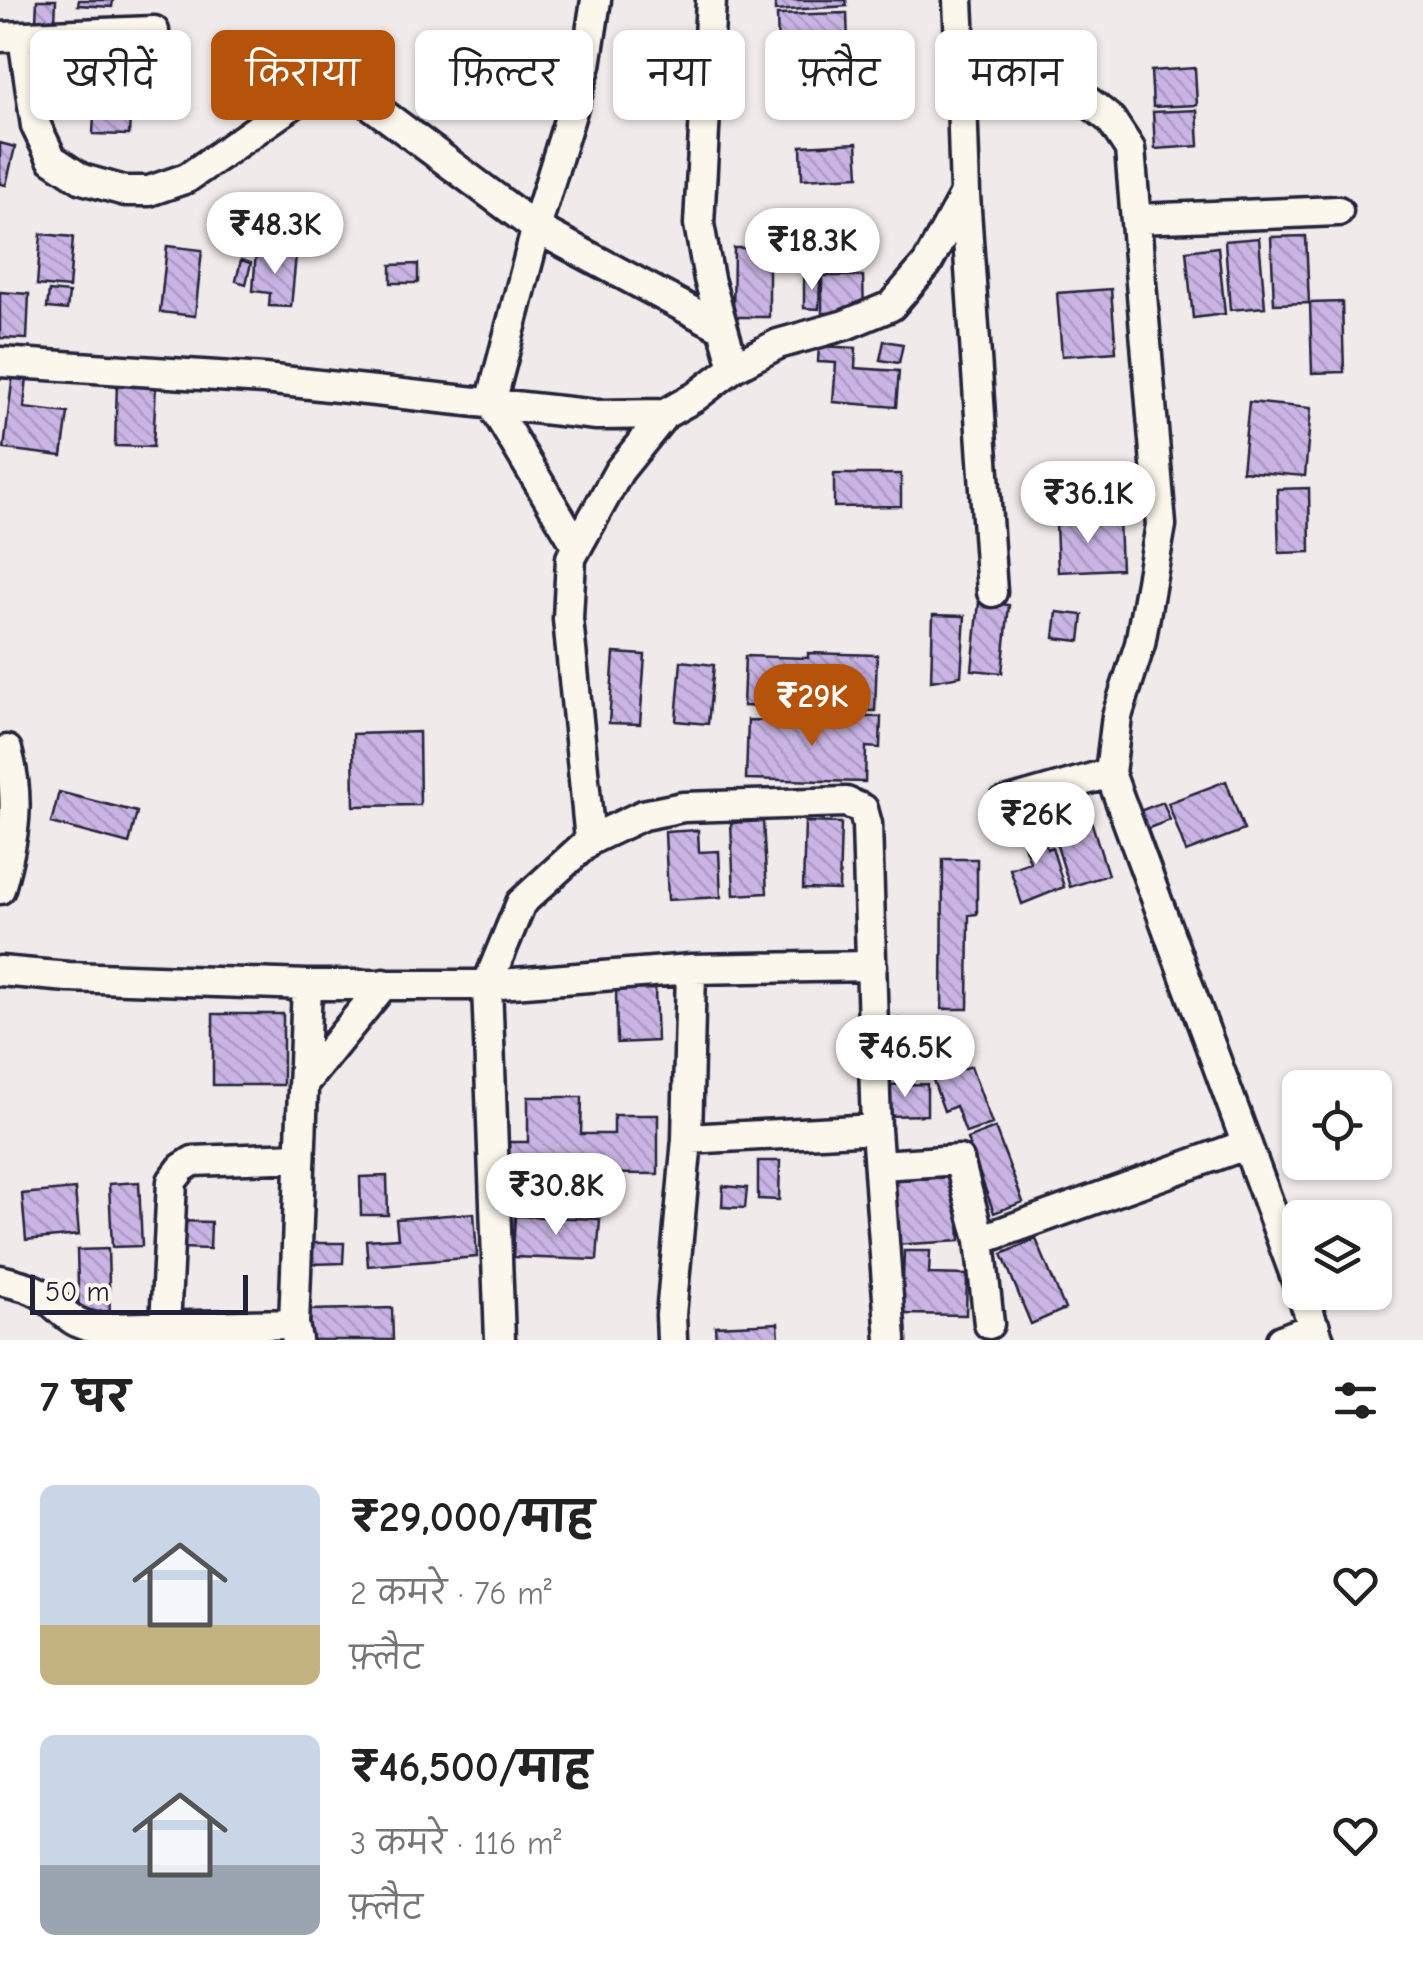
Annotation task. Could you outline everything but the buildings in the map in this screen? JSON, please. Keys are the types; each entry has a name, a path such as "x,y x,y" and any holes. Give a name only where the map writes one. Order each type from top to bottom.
{"street":[{"path":"577,546 491,403 536,228 586,65 596,0"},
{"path":"712,0 699,224 709,279 734,368"},
{"path":"958,0 959,30"},
{"path":"11,37 36,126 52,159 82,179 125,190 149,191 187,178 312,91 337,88 363,99 536,228 723,328"},
{"path":"1097,109 1111,120 1130,148 1161,525 1140,644 1117,716 1110,773 1282,1241"},
{"path":"963,120 992,592"},
{"path":"590,840 568,619 571,558 619,471 665,414 696,398 734,368 778,344 891,306 927,264 965,194"},
{"path":"1137,219 1338,211"},
{"path":"0,362 264,379 596,415 665,414"},
{"path":"0,889 14,826 16,784 7,750"},
{"path":"1002,804 1110,773"},
{"path":"500,1340 487,985 521,902 590,840 642,815 683,807 846,802 863,809 867,824 876,1129 892,1340"},
{"path":"0,971 307,985 487,985 691,969 872,966"},
{"path":"672,1340 687,1138 691,969"},
{"path":"303,1084 384,984"},
{"path":"0,1280 30,1288 78,1325 295,1332 307,985"},
{"path":"687,1138 876,1129"},
{"path":"980,1240 1245,1145"},
{"path":"164,1327 172,1181 182,1168 193,1162 300,1156"},
{"path":"880,1165 959,1160 980,1240 989,1324"},
{"path":"1280,1340 1317,1334 1308,1310"}]}
